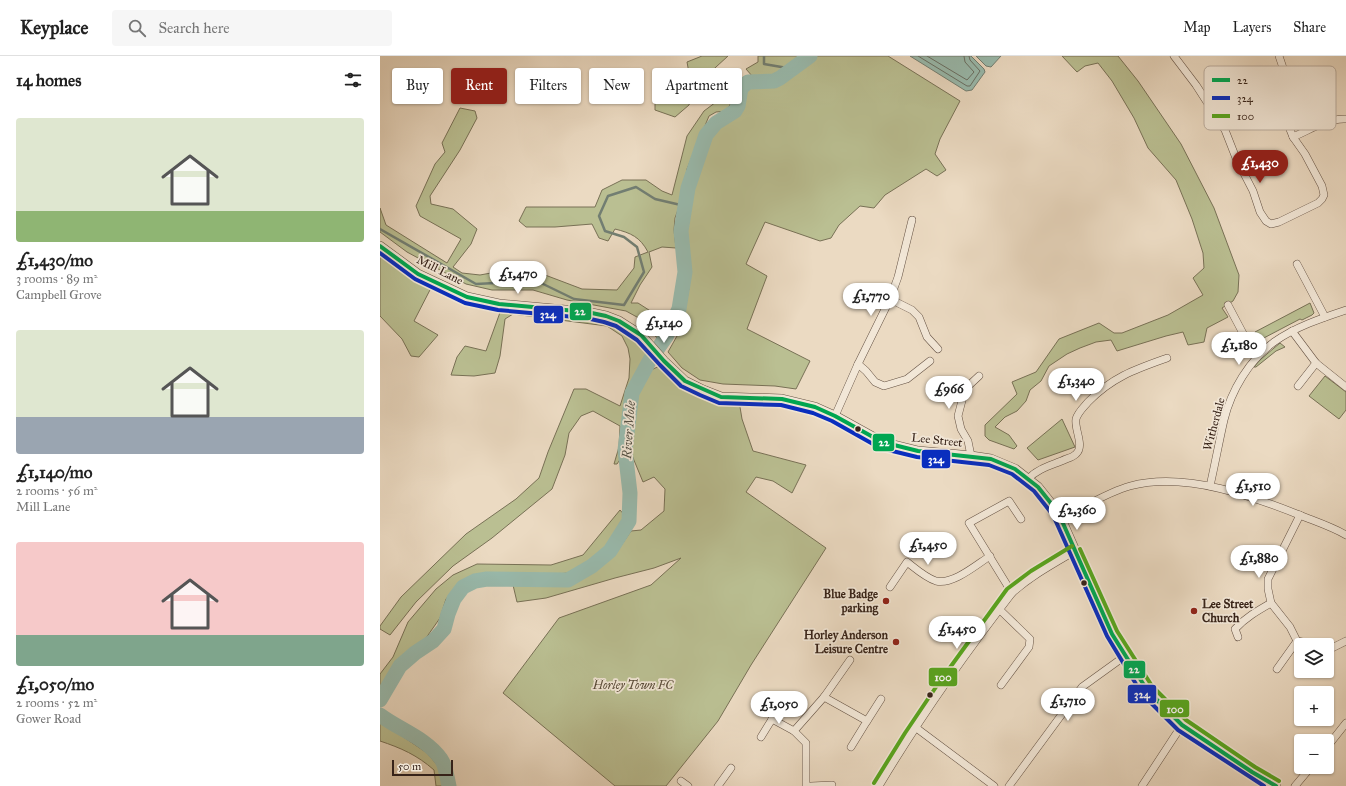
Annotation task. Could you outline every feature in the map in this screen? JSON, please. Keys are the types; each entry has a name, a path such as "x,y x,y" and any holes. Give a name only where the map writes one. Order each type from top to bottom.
{"street":[{"path":"1174,56 1204,97"},
{"path":"1279,56 1282,66"},
{"path":"1225,130 1236,158 1253,191 1260,212 1266,221 1271,224 1279,222 1318,203 1324,195 1322,186 1293,137 1291,130"},
{"path":"1293,137 1308,130"},
{"path":"835,416 858,364 890,299 898,277 912,220"},
{"name":"Mill Lane","path":"380,246 418,274 445,288 467,297 499,304 588,312 619,321 641,335 664,361 685,381"},
{"path":"1297,264 1325,317"},
{"path":"890,299 912,310 919,317 928,337 938,349"},
{"path":"1228,305 1256,358"},
{"name":"Witherdale","path":"1210,486 1224,419 1241,381 1256,358 1273,343 1292,331 1346,310"},
{"path":"1292,331 1300,344 1316,363 1346,386"},
{"path":"1028,479 1039,470 1072,457 1078,453 1080,447 1076,430 1076,418 1080,411 1110,382 1136,369 1168,358"},
{"path":"858,364 875,382 884,386 907,379 930,361"},
{"path":"1298,386 1316,363"},
{"path":"971,456 968,441 961,429 958,416 965,389 979,376"},
{"name":"Lee Street","path":"685,381 721,397 782,399 815,407 835,416 882,442 902,448 991,459 1015,468 1050,500 1061,518 1112,634 1147,690 1182,725 1252,772 1276,786"},
{"path":"1061,518 1115,491 1145,483 1163,482 1210,486 1260,499 1346,535"},
{"path":"1012,594 969,523 1009,501 1021,519"},
{"path":"1296,638 1290,627 1271,603 1268,589 1268,579 1300,515"},
{"path":"879,786 915,727 999,609 1020,586 1038,573 1075,551"},
{"path":"890,587 907,562 936,581 946,581 958,577 990,556"},
{"path":"1238,637 1232,628 1271,603"},
{"path":"999,609 1030,639 1029,647 1001,685"},
{"path":"1334,647 1346,641"},
{"path":"1277,669 1294,645"},
{"path":"1009,786 1082,687 1125,656"},
{"path":"794,732 824,697 850,660"},
{"path":"824,697 867,720"},
{"path":"851,748 881,699"},
{"path":"761,737 782,702"},
{"path":"772,719 794,732 806,743 806,786"},
{"path":"1334,738 1346,723"},
{"path":"1142,786 1182,725"},
{"path":"915,727 994,786"},
{"path":"718,786 731,768"},
{"path":"1296,786 1305,774"},
{"path":"681,781 688,786"},
{"path":"810,786 832,785"}],"green space":[{"path":"702,56 728,56 715,68 688,68 687,62"},
{"path":"758,56 802,56 772,76 753,77 746,69 758,62"},
{"path":"816,56 888,56 960,101 940,139 935,154 946,170 937,176 926,169 885,195 874,208 860,206 839,225 831,238 820,241 765,222 746,264 767,276 747,329 810,361 796,389 775,386 723,384 700,380 682,368 668,352 677,336 684,314 689,288 689,264 684,239 698,169 708,136 721,123 735,115 741,107 746,89 754,86 772,85 784,80"},
{"path":"1062,56 1118,56 1138,81 1181,144 1214,208 1239,275 1238,292 1233,301 1222,308 1228,317 1207,328 1204,342 1188,345 1183,332 1117,351 1111,340 1096,342 1067,354 1049,366 1041,381 1030,390 1026,401 1017,411 1005,417 995,427 1009,435 1017,446 1014,449 989,440 985,436 985,425 1017,394 1012,382 1036,372 1059,339 1099,323 1114,333 1122,333 1168,315 1203,295 1193,278 1204,268 1203,253 1192,219 1176,180 1148,148 1134,118 1112,81 1098,63 1085,66 1077,72"},
{"path":"655,104 689,104 675,117 655,110"},
{"path":"713,104 730,104 727,111 716,112 709,116 687,169 682,199 675,218 674,230 676,248 662,247 649,252 652,267 640,285 631,303 638,303 652,312 646,322 626,311 567,300 533,290 492,290 466,284 407,252 380,232 380,208 386,225 447,263 461,239 420,216 416,206 435,164 445,152 442,143 460,108 475,111 477,118 460,150 430,196 431,204 453,209 477,229 471,244 453,267 462,273 480,275 524,267 582,289 617,290 634,268 635,257 648,252 642,243 634,236 615,229 608,241 599,238 592,224 555,227 526,227 519,221 526,207 595,207 602,190 622,180 646,180 662,191 672,195 687,136 704,111"},
{"path":"380,252 405,270 432,286 414,321 438,335 419,357 411,356 402,339 380,316"},
{"path":"1310,303 1314,313 1312,315 1302,320 1300,319 1260,340 1255,332"},
{"path":"502,307 554,311 610,319 644,342 649,350 634,382 626,408 621,458 617,464 614,464 619,447 620,426 593,411 581,416 569,433 565,455 552,489 492,538 453,566 416,602 390,635 380,629 380,626 401,597 466,534 516,499 539,478 574,389 586,389 620,406 629,378 630,359 628,348 622,336 607,326 513,314 505,319 500,356 495,373 474,376 451,375 457,357 465,346 486,351"},
{"path":"670,312 672,312 669,323 659,340 648,328 654,322 659,325 665,320"},
{"path":"1280,343 1285,347 1276,351 1254,367 1261,359"},
{"name":"Horley Town FC","path":"666,363 685,390 707,397 739,401 742,419 753,451 806,465 792,493 773,481 756,477 746,492 826,548 751,665 718,721 666,786 615,786 503,693 559,618 651,585 681,558 654,568 546,598 517,602 513,585 549,585 573,582 614,556 631,531 641,530 664,511 665,489 654,477 643,482 631,453 635,400 651,370"},
{"path":"1325,376 1346,392 1346,410 1339,419 1309,396"},
{"path":"1062,419 1075,447 1038,460 1027,448"},
{"path":"620,510 627,518 613,541 595,559 569,573 516,577 480,576 461,582 446,599 440,618 426,638 399,660 380,688 380,674 393,657 408,622 436,589 453,575 477,564 551,565 583,555"},
{"path":"380,721 427,753 438,766 443,786 436,786 434,770 421,760 402,749 380,741"}],"water":[{"path":"910,56 971,56 984,69 985,72 972,90 966,91"},
{"path":"976,56 1001,56 991,67 986,66"}],"waterway":[{"path":"764,56 764,64 793,69"},
{"name":"River Mole","path":"380,700 400,666 415,653 433,641 444,629 454,599 463,587 475,581 487,579 568,580 592,566 610,551 629,521 630,493 625,450 632,393 651,358 666,337 679,309 685,272 681,231 688,188 706,135 716,123 735,111 738,106 741,88 748,82 774,81 810,56"},
{"path":"380,229 476,284 537,281 574,299 624,305 644,272 637,247 624,237 605,231 599,216 608,196 636,187 655,199 685,206"},
{"name":"River Mole","path":"380,715 428,745 435,752 444,765 449,786"}],"transit line":[{"name":"22","path":"380,246 418,274 467,297 499,304 587,312 606,316 619,321 641,335 664,361 685,381 721,397 782,399 815,407 835,416 882,442 918,451 991,459 1015,469 1038,487 1058,512 1112,634 1147,690 1182,725 1252,772 1276,786"},
{"name":"324","path":"380,253 415,279 465,303 498,310 586,318 616,326 637,340 681,386 719,403 781,405 813,413 832,421 880,448 917,457 989,465 1012,474 1034,491 1053,515 1107,636 1142,694 1178,730 1264,786"},
{"name":"100","path":"874,783 938,684 1007,589 1031,571 1072,546"},
{"name":"100","path":"1080,549 1117,631 1152,686 1186,720 1255,767 1279,781"}],"place":[{"name":"Blue Badge parking","path":"886,601"},
{"name":"Lee Street Church","path":"1194,611"},
{"name":"Horley Anderson Leisure Centre","path":"896,642"}]}
